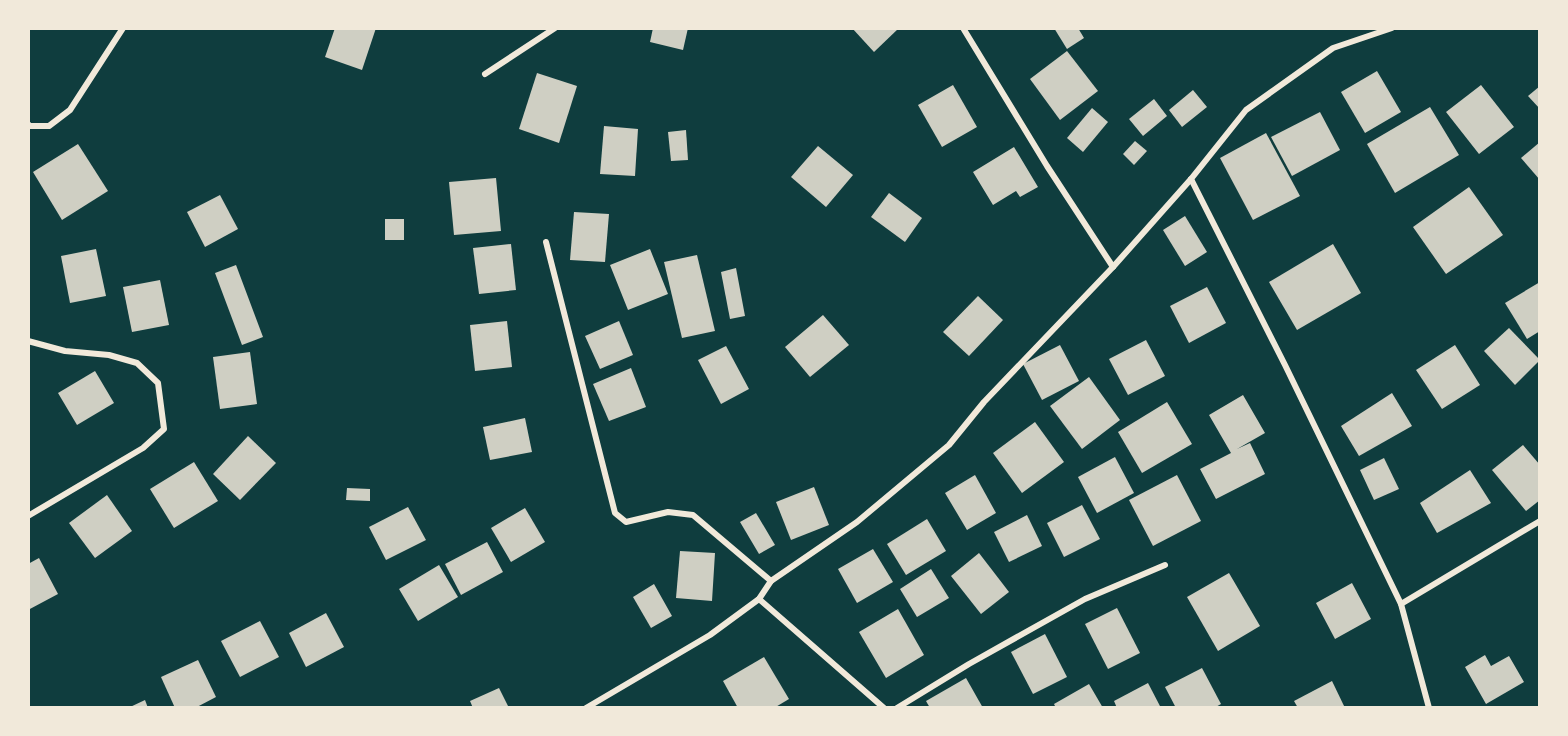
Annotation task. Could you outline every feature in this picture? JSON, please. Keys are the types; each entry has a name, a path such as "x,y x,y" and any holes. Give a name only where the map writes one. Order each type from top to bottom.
{"street":[{"path":"28,124 30,126 49,126 70,110 123,28"},
{"path":"485,74 555,28"},
{"path":"963,28 1047,166 1113,267"},
{"path":"586,708 710,635 759,599 771,580 857,522 949,445 984,402 1113,267 1191,179 1246,110 1332,48 1392,28"},
{"path":"1191,179 1401,604 1429,708"},
{"path":"546,242 615,513 626,522 668,512 693,515 771,580"},
{"path":"28,341 66,351 109,355 137,363 158,383 164,429 143,448 28,516"},
{"path":"1401,604 1539,521"},
{"path":"897,708 969,664 1085,600 1165,565"},
{"path":"759,599 884,708"}],"building":[{"path":"335,28 376,28 362,70 325,57"},
{"path":"653,28 688,28 683,50 650,42"},
{"path":"852,28 899,28 874,52"},
{"path":"1054,28 1078,28 1084,38 1067,49"},
{"path":"1067,51 1098,91 1060,120 1030,79"},
{"path":"1377,71 1401,112 1365,133 1341,92"},
{"path":"537,73 577,86 559,143 519,129"},
{"path":"953,85 977,127 942,147 918,105"},
{"path":"1481,85 1514,127 1479,154 1446,112"},
{"path":"1540,86 1540,109 1528,96"},
{"path":"1193,90 1207,107 1182,127 1169,110"},
{"path":"1154,99 1167,116 1143,136 1129,119"},
{"path":"1430,107 1459,155 1395,193 1367,144"},
{"path":"1092,108 1108,122 1083,152 1067,138"},
{"path":"1320,112 1340,150 1292,176 1271,137"},
{"path":"604,126 638,129 635,176 600,174"},
{"path":"686,130 688,160 671,161 668,132"},
{"path":"1266,133 1300,196 1253,220 1220,158"},
{"path":"1135,141 1147,151 1134,165 1123,154"},
{"path":"1540,142 1540,180 1521,158"},
{"path":"78,144 108,191 62,220 33,172"},
{"path":"818,146 853,175 826,207 791,177"},
{"path":"1014,147 1038,187 1020,197 1016,191 993,205 973,172"},
{"path":"496,178 501,231 454,235 449,182"},
{"path":"1469,187 1503,235 1446,274 1413,227"},
{"path":"889,193 922,218 905,242 871,217"},
{"path":"220,195 238,229 205,247 187,212"},
{"path":"574,212 609,214 605,262 570,260"},
{"path":"1185,216 1207,252 1185,266 1163,230"},
{"path":"385,219 404,219 404,240 385,240"},
{"path":"511,244 516,290 479,294 473,248"},
{"path":"1333,244 1361,293 1297,330 1269,282"},
{"path":"96,249 106,296 70,303 61,256"},
{"path":"650,249 668,294 628,310 610,265"},
{"path":"697,255 715,331 682,338 664,262"},
{"path":"236,265 263,337 242,345 215,273"},
{"path":"736,268 745,316 730,319 721,272"},
{"path":"160,280 169,325 132,332 123,287"},
{"path":"1540,282 1540,331 1527,339 1505,303"},
{"path":"1207,287 1226,323 1189,343 1170,306"},
{"path":"978,296 1003,320 969,356 943,332"},
{"path":"823,315 849,345 810,377 785,347"},
{"path":"507,321 512,367 475,371 470,325"},
{"path":"619,321 633,355 600,369 585,336"},
{"path":"1509,328 1540,360 1515,385 1484,351"},
{"path":"1146,340 1165,376 1128,395 1109,359"},
{"path":"1060,345 1079,381 1042,400 1023,364"},
{"path":"1455,345 1480,385 1442,409 1416,370"},
{"path":"726,346 749,389 721,404 698,360"},
{"path":"250,352 257,404 220,409 213,357"},
{"path":"631,368 646,407 609,421 593,384"},
{"path":"95,371 114,403 77,425 58,393"},
{"path":"1089,377 1120,420 1082,449 1050,406"},
{"path":"1392,393 1412,426 1359,456 1341,426"},
{"path":"1243,395 1265,433 1237,449 1250,443 1265,474 1216,499 1200,469 1231,453 1209,415"},
{"path":"1167,402 1192,444 1142,473 1118,432"},
{"path":"525,418 532,452 490,460 483,427"},
{"path":"1035,422 1064,462 1022,493 993,453"},
{"path":"248,436 276,463 240,500 213,474"},
{"path":"1523,445 1540,465 1540,500 1526,511 1492,470"},
{"path":"1115,457 1134,493 1097,513 1078,477"},
{"path":"1384,458 1399,489 1374,500 1360,470"},
{"path":"194,462 218,501 174,528 150,489"},
{"path":"1470,470 1491,503 1437,533 1420,503"},
{"path":"975,475 996,513 967,530 945,493"},
{"path":"1177,475 1201,521 1153,546 1129,500"},
{"path":"814,487 829,525 791,540 776,502"},
{"path":"347,488 370,489 370,501 346,500"},
{"path":"107,495 132,531 95,558 69,523"},
{"path":"1082,505 1100,539 1064,557 1047,523"},
{"path":"408,507 426,540 386,560 369,527"},
{"path":"525,508 545,542 511,562 491,528"},
{"path":"756,513 775,545 759,554 740,522"},
{"path":"1027,515 1042,546 1009,562 994,532"},
{"path":"927,519 946,551 906,575 887,544"},
{"path":"487,542 503,572 461,595 445,564"},
{"path":"873,549 893,582 857,603 838,569"},
{"path":"680,551 715,553 712,601 676,598"},
{"path":"979,553 1009,592 981,614 951,576"},
{"path":"39,558 58,594 28,610 28,564"},
{"path":"439,565 458,597 418,621 399,589"},
{"path":"931,569 949,598 917,617 900,589"},
{"path":"1229,573 1260,626 1218,651 1187,597"},
{"path":"1352,583 1371,619 1335,639 1316,603"},
{"path":"654,584 672,616 651,628 633,597"},
{"path":"1117,608 1140,653 1108,669 1085,624"},
{"path":"898,609 924,655 886,678 859,632"},
{"path":"326,613 344,647 306,667 289,633"},
{"path":"260,621 279,657 240,677 221,641"},
{"path":"1045,634 1067,677 1033,694 1011,652"},
{"path":"1485,655 1491,666 1509,656 1524,682 1486,704 1465,667"},
{"path":"764,657 789,699 774,708 738,708 723,681"},
{"path":"198,660 216,697 195,708 175,708 161,677"},
{"path":"1202,668 1221,704 1214,708 1176,708 1165,687"},
{"path":"966,678 983,708 930,708 926,701"},
{"path":"1332,681 1345,708 1298,708 1294,701"},
{"path":"1148,683 1161,708 1117,708 1114,701"},
{"path":"1089,684 1103,708 1056,708 1054,704"},
{"path":"499,688 509,708 473,708 470,701"},
{"path":"145,700 148,708 128,708"}]}
